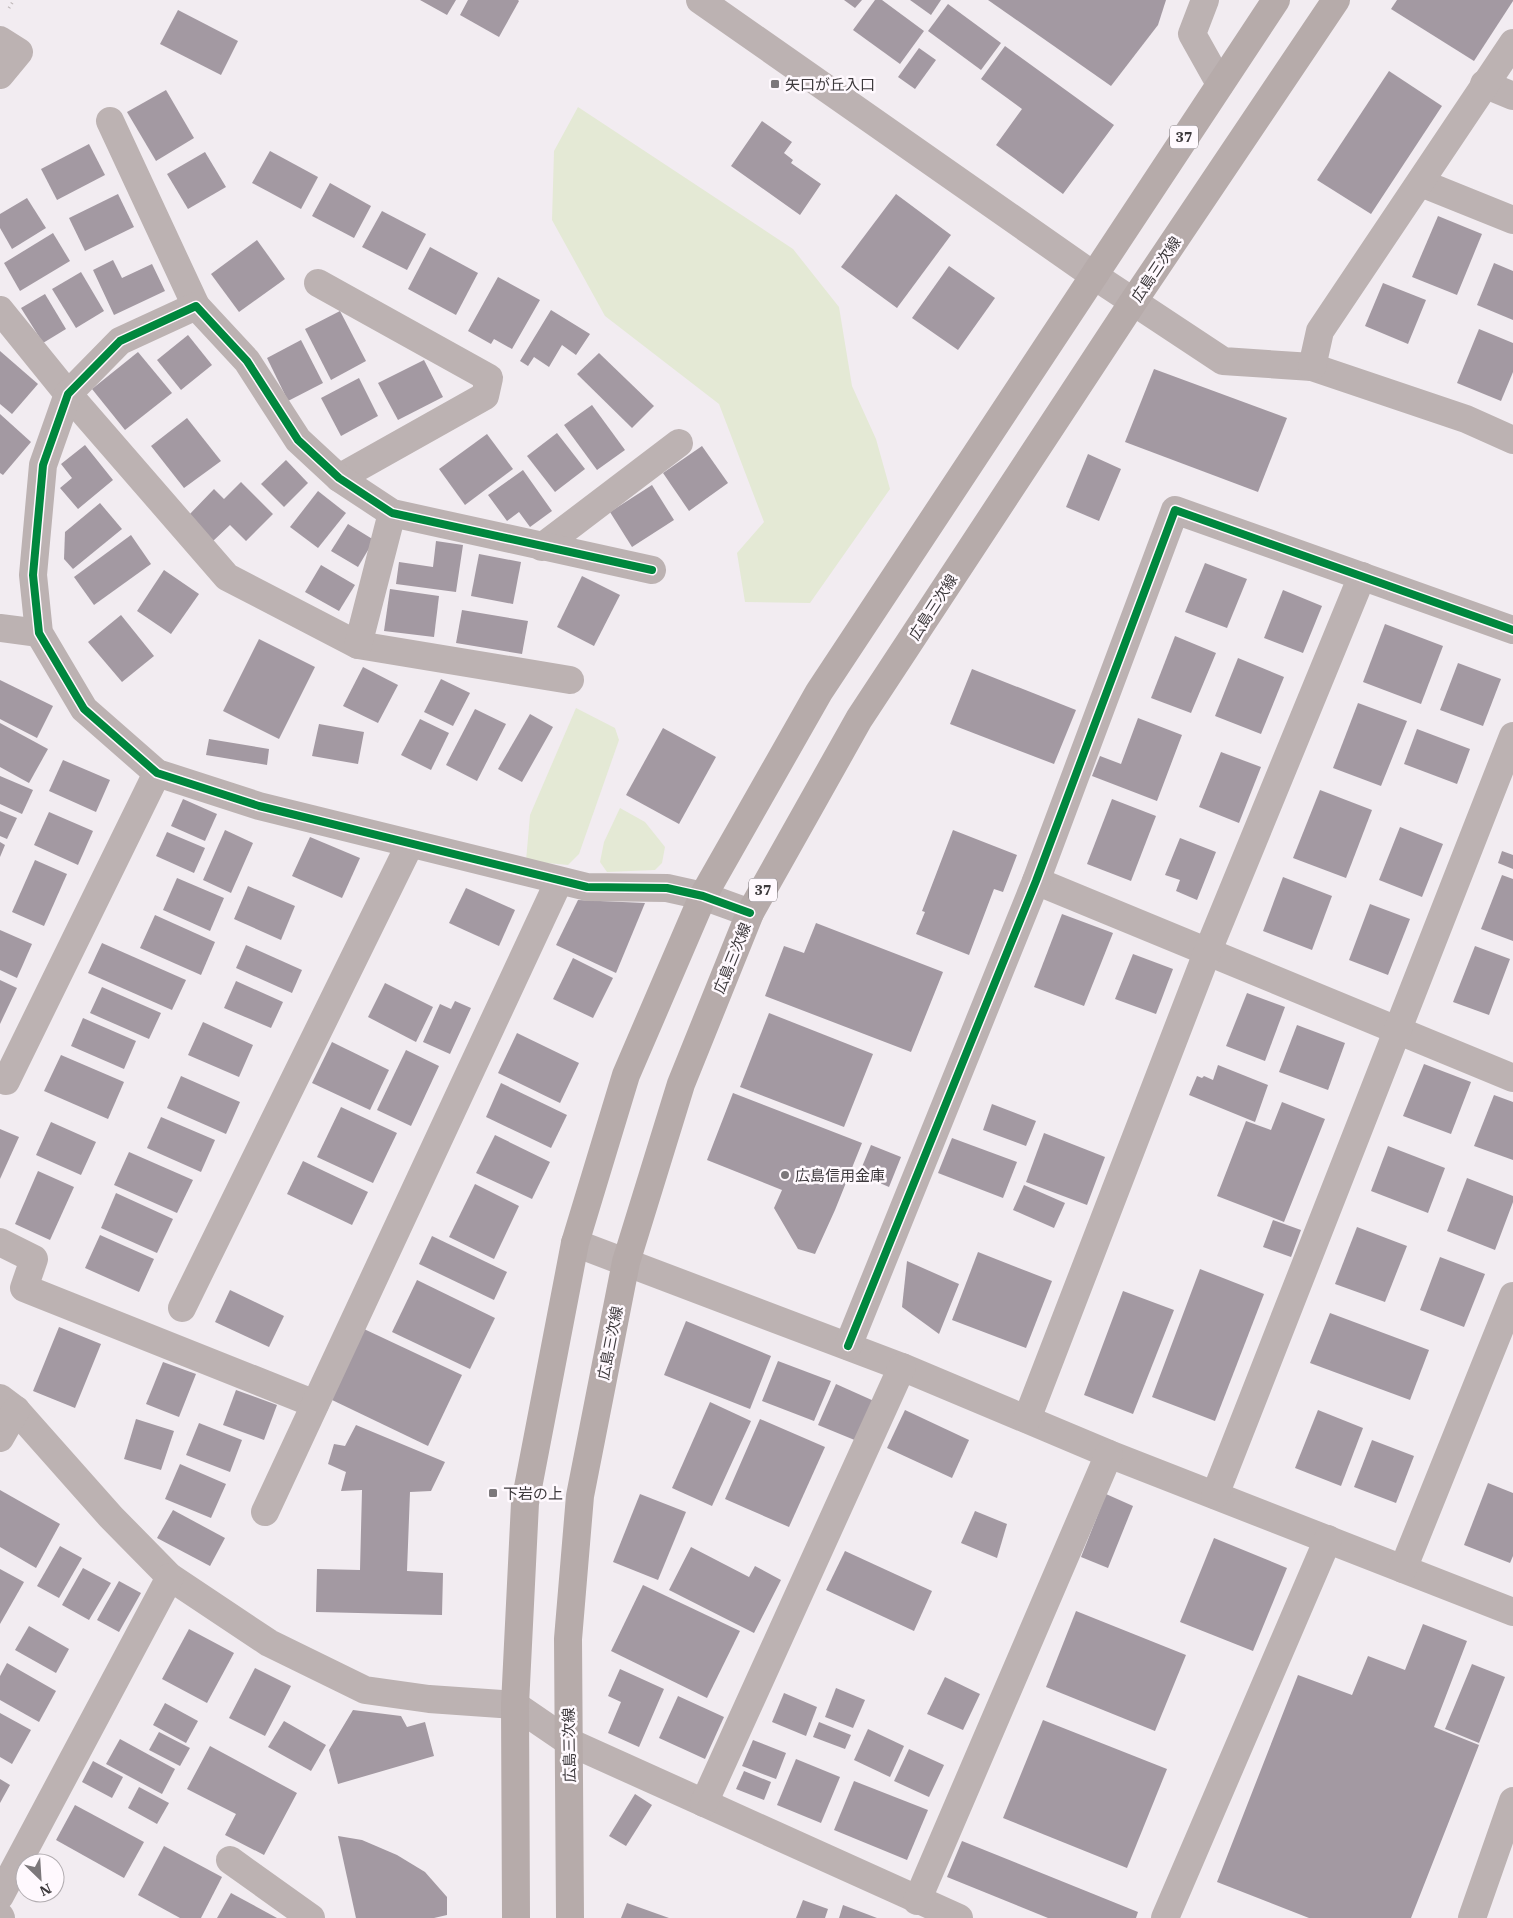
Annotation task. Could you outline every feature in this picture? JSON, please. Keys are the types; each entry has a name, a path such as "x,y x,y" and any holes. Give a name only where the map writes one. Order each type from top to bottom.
{"main road":[{"name":"37","path":"516,1918 515,1705 525,1503 575,1243 626,1075 703,896 819,692 1276,0"},
{"name":"広島三次線","path":"570,1918 568,1639 580,1496 626,1262 681,1084 750,913 859,719 1133,302 1336,0"}],"street":[{"path":"700,0 1093,275 1223,361 1312,367 1466,419 1513,440"},
{"path":"1205,0 1192,34 1220,84"},
{"path":"0,40 19,52 0,75"},
{"path":"1312,367 1320,331 1421,183 1484,84 1513,43"},
{"path":"1484,84 1513,96"},
{"path":"110,121 196,306 247,361 298,440 339,478 392,514 652,570"},
{"path":"1421,183 1513,220"},
{"path":"318,283 489,378 485,396 339,478"},
{"path":"196,306 120,341 68,394 43,465 33,574 39,633 84,710 157,773 259,806 586,887 667,888 703,896 750,913"},
{"path":"0,310 68,394 227,577 358,645 570,680"},
{"path":"542,547 680,443"},
{"path":"848,1346 1036,881 1175,510 1513,630"},
{"path":"358,645 392,514"},
{"path":"1027,1419 1208,952 1362,576"},
{"path":"0,628 39,633"},
{"path":"1215,1495 1513,736"},
{"path":"6,1081 157,773"},
{"path":"182,1308 410,844"},
{"path":"265,1512 559,881"},
{"path":"1036,881 1513,1078"},
{"path":"0,1242 34,1259 24,1288 315,1404"},
{"path":"575,1243 902,1367 1109,1454 1513,1612"},
{"path":"1403,1569 1513,1296"},
{"path":"704,1803 902,1367"},
{"path":"0,1438 8,1404"},
{"path":"8,1404 111,1517 170,1577 269,1643 365,1690 429,1699 515,1705 569,1742 917,1901 959,1918"},
{"path":"917,1901 1109,1454"},
{"path":"1165,1918 1328,1539"},
{"path":"0,1896 170,1577"},
{"path":"1472,1918 1513,1801"},
{"path":"230,1860 311,1918"}],"green space":[{"path":"578,107 793,249 839,307 852,386 876,439 890,489 810,603 745,602 737,553 764,522 719,404 605,316 552,220 554,151"},
{"path":"576,708 615,728 619,740 579,854 568,865 526,861 530,815"},
{"path":"620,808 645,822 665,847 662,863 655,870 607,872 600,862 604,842"}],"building":[{"path":"420,0 456,0 447,15"},
{"path":"468,0 519,1 499,37 460,15"},
{"path":"844,0 862,0 855,8"},
{"path":"875,0 882,0 924,31 900,64 853,30"},
{"path":"910,0 941,0 931,15"},
{"path":"988,0 1166,0 1158,25 1111,86"},
{"path":"1397,0 1513,1 1474,61 1391,9"},
{"path":"948,4 1001,43 981,70 928,31"},
{"path":"178,10 238,41 221,75 160,44"},
{"path":"1005,46 1114,125 1063,194 996,145 1022,109 981,79"},
{"path":"919,48 936,60 915,89 898,77"},
{"path":"1389,71 1442,106 1371,214 1317,180"},
{"path":"166,90 194,138 156,161 127,112"},
{"path":"762,121 792,142 784,153 793,160 791,163 821,184 800,215 731,166"},
{"path":"89,144 105,175 57,200 41,169"},
{"path":"270,151 318,177 301,209 252,183"},
{"path":"205,152 226,187 188,209 167,174"},
{"path":"330,183 371,206 354,238 312,216"},
{"path":"118,194 134,227 85,251 69,218"},
{"path":"896,194 951,235 897,308 841,267"},
{"path":"27,198 46,228 12,249 0,228 0,214"},
{"path":"382,211 426,234 407,270 362,247"},
{"path":"1438,216 1482,234 1457,295 1412,277"},
{"path":"53,233 70,261 20,291 4,263"},
{"path":"257,240 285,279 239,312 211,274"},
{"path":"430,247 478,273 456,315 408,289"},
{"path":"113,260 122,278 152,264 165,291 114,315 93,270"},
{"path":"1494,263 1513,271 1513,320 1477,305"},
{"path":"949,266 995,298 958,350 912,318"},
{"path":"81,272 104,311 76,328 52,289"},
{"path":"498,277 540,300 512,349 494,339 491,344 468,331"},
{"path":"1383,283 1426,300 1408,344 1365,326"},
{"path":"45,294 66,329 43,343 21,308"},
{"path":"551,310 590,334 576,355 562,345 549,367 534,357 528,366 520,361"},
{"path":"340,311 366,361 331,380 305,329"},
{"path":"1479,329 1513,343 1513,372 1501,401 1457,383"},
{"path":"188,335 212,365 181,390 157,360"},
{"path":"301,340 323,383 288,401 267,358"},
{"path":"0,351 38,384 12,414 0,404"},
{"path":"138,352 172,393 125,430 92,389"},
{"path":"599,353 654,406 632,428 577,374"},
{"path":"424,360 443,397 398,420 378,383"},
{"path":"1154,369 1287,418 1258,492 1125,442"},
{"path":"359,378 378,416 341,436 321,398"},
{"path":"592,405 625,450 597,470 564,425"},
{"path":"0,414 31,442 3,475 0,473"},
{"path":"187,418 221,461 184,488 151,446"},
{"path":"557,433 585,469 555,492 527,456"},
{"path":"487,434 513,469 465,505 439,469"},
{"path":"85,445 113,480 78,509 60,488 72,478 61,464"},
{"path":"702,446 728,483 689,511 663,473"},
{"path":"1088,454 1121,469 1099,521 1066,507"},
{"path":"286,460 308,483 284,507 261,484"},
{"path":"523,470 552,511 530,527 519,512 507,521 488,495"},
{"path":"241,482 273,514 246,541 230,525 212,542 187,517 214,489 224,499"},
{"path":"652,485 674,520 632,547 610,512"},
{"path":"318,491 346,513 318,548 290,527"},
{"path":"100,503 122,529 73,569 64,559 65,532"},
{"path":"348,524 374,540 358,567 331,551"},
{"path":"131,535 151,564 94,605 74,577"},
{"path":"436,541 463,545 456,592 396,584 399,562 433,567"},
{"path":"479,554 521,562 513,604 471,596"},
{"path":"1205,563 1247,579 1227,628 1185,612"},
{"path":"321,565 355,585 339,611 305,592"},
{"path":"164,570 199,594 171,634 137,611"},
{"path":"582,576 620,595 594,646 557,627"},
{"path":"390,589 439,596 434,637 384,631"},
{"path":"1283,590 1322,606 1303,653 1264,638"},
{"path":"462,610 528,621 522,654 456,643"},
{"path":"121,615 154,656 122,682 88,642"},
{"path":"1385,624 1443,646 1421,704 1363,682"},
{"path":"1175,636 1216,653 1191,713 1151,698"},
{"path":"259,639 315,667 279,739 223,711"},
{"path":"1238,658 1284,677 1261,734 1215,716"},
{"path":"1458,663 1501,679 1483,726 1440,710"},
{"path":"363,667 398,685 378,723 343,706"},
{"path":"972,669 1076,710 1054,764 950,724"},
{"path":"441,679 470,693 453,726 424,712"},
{"path":"0,680 53,706 37,738 0,719"},
{"path":"1358,703 1407,721 1381,786 1333,768"},
{"path":"475,709 506,724 477,781 446,765"},
{"path":"530,714 553,727 522,782 498,769"},
{"path":"1138,718 1182,735 1157,801 1092,776 1100,756 1121,764"},
{"path":"420,719 449,733 431,770 401,755"},
{"path":"0,723 48,749 29,783 0,767"},
{"path":"319,724 364,732 358,764 312,756"},
{"path":"663,728 716,757 679,824 626,795"},
{"path":"1417,729 1470,749 1457,784 1404,764"},
{"path":"209,739 269,749 267,765 206,755"},
{"path":"1221,752 1261,767 1239,823 1199,807"},
{"path":"63,760 110,780 96,812 49,791"},
{"path":"0,776 33,790 22,814 0,804"},
{"path":"1320,790 1372,810 1346,878 1293,858"},
{"path":"183,799 217,814 205,841 171,826"},
{"path":"1112,799 1156,816 1131,881 1087,864"},
{"path":"0,811 17,818 7,839 0,836"},
{"path":"49,812 93,831 78,865 34,845"},
{"path":"1400,827 1443,844 1422,897 1379,880"},
{"path":"225,830 253,843 231,893 203,880"},
{"path":"953,830 1017,855 1003,892 994,889 969,955 916,934 925,912 922,911"},
{"path":"167,832 205,848 194,873 156,856"},
{"path":"310,837 360,858 342,898 292,876"},
{"path":"1180,838 1216,852 1197,900 1176,891 1180,880 1165,875"},
{"path":"0,842 5,845 0,857"},
{"path":"1502,851 1513,855 1513,869 1498,863"},
{"path":"35,860 67,874 44,926 12,912"},
{"path":"1502,875 1513,879 1513,941 1481,929"},
{"path":"1283,877 1332,896 1312,950 1263,931"},
{"path":"177,878 224,898 210,931 163,910"},
{"path":"248,886 295,906 281,940 234,919"},
{"path":"466,888 515,910 499,946 449,923"},
{"path":"578,900 645,903 616,973 556,945"},
{"path":"1370,904 1410,919 1388,975 1349,960"},
{"path":"1062,914 1113,933 1084,1006 1034,987"},
{"path":"155,915 215,942 201,975 140,948"},
{"path":"816,923 943,972 911,1052 765,996 784,946 804,953"},
{"path":"0,930 32,944 17,978 0,970"},
{"path":"102,943 186,980 172,1010 88,973"},
{"path":"246,945 302,970 292,993 236,968"},
{"path":"1475,946 1510,959 1489,1015 1453,1002"},
{"path":"1133,954 1173,969 1156,1014 1115,999"},
{"path":"573,958 613,978 593,1018 553,999"},
{"path":"0,980 17,988 0,1024"},
{"path":"236,981 283,1002 271,1028 224,1008"},
{"path":"385,983 433,1007 416,1042 368,1017"},
{"path":"102,987 161,1013 149,1039 90,1013"},
{"path":"1247,993 1285,1007 1265,1061 1226,1046"},
{"path":"455,1001 471,1008 450,1054 423,1042 440,1004 451,1009"},
{"path":"769,1013 873,1054 844,1127 740,1087"},
{"path":"83,1018 136,1041 124,1069 71,1046"},
{"path":"203,1022 253,1045 239,1077 188,1055"},
{"path":"1297,1025 1345,1043 1328,1090 1279,1072"},
{"path":"517,1033 579,1063 560,1103 498,1073"},
{"path":"332,1042 389,1070 370,1110 312,1083"},
{"path":"406,1050 439,1066 411,1126 377,1110"},
{"path":"61,1055 124,1082 108,1119 44,1091"},
{"path":"1424,1064 1471,1082 1451,1134 1403,1116"},
{"path":"1218,1065 1268,1085 1255,1122 1189,1095 1197,1076 1202,1078 1204,1076 1213,1080"},
{"path":"181,1076 240,1102 226,1134 167,1108"},
{"path":"501,1083 567,1115 551,1148 486,1117"},
{"path":"733,1093 862,1143 815,1254 798,1249 774,1208 782,1190 707,1160"},
{"path":"1494,1095 1513,1102 1513,1160 1474,1146"},
{"path":"1282,1102 1325,1119 1284,1222 1217,1196 1246,1121 1271,1130"},
{"path":"992,1104 1036,1121 1026,1146 983,1130"},
{"path":"341,1107 397,1133 373,1183 317,1157"},
{"path":"161,1117 215,1140 201,1172 147,1148"},
{"path":"51,1122 96,1142 81,1175 36,1155"},
{"path":"0,1129 19,1137 0,1179"},
{"path":"1044,1133 1105,1157 1087,1205 1026,1182"},
{"path":"495,1135 550,1162 532,1199 476,1173"},
{"path":"952,1138 1017,1162 1003,1198 938,1173"},
{"path":"871,1145 901,1157 889,1187 859,1174"},
{"path":"1388,1146 1445,1168 1428,1213 1371,1191"},
{"path":"129,1152 193,1180 177,1213 114,1185"},
{"path":"303,1161 368,1192 352,1225 287,1194"},
{"path":"38,1171 74,1187 50,1240 15,1224"},
{"path":"1467,1178 1513,1196 1513,1202 1495,1250 1447,1231"},
{"path":"475,1184 519,1206 494,1259 449,1237"},
{"path":"1024,1185 1065,1203 1054,1228 1013,1210"},
{"path":"116,1193 173,1219 157,1253 101,1228"},
{"path":"1273,1220 1301,1230 1291,1257 1263,1247"},
{"path":"1357,1227 1407,1246 1385,1302 1335,1284"},
{"path":"100,1235 154,1259 139,1292 85,1268"},
{"path":"432,1236 507,1272 494,1300 419,1264"},
{"path":"978,1252 1052,1281 1026,1348 952,1320"},
{"path":"1440,1257 1485,1274 1464,1327 1420,1310"},
{"path":"907,1261 959,1284 939,1334 902,1307"},
{"path":"1200,1269 1264,1294 1215,1421 1152,1397"},
{"path":"417,1280 495,1318 470,1369 392,1332"},
{"path":"230,1290 284,1316 269,1347 215,1322"},
{"path":"1123,1291 1174,1310 1133,1414 1084,1395"},
{"path":"1330,1313 1429,1350 1410,1400 1310,1363"},
{"path":"686,1321 771,1356 750,1409 664,1375"},
{"path":"59,1327 101,1344 75,1408 33,1391"},
{"path":"364,1329 462,1375 428,1446 330,1399"},
{"path":"778,1361 831,1381 814,1421 762,1401"},
{"path":"163,1362 196,1374 179,1417 146,1404"},
{"path":"836,1384 874,1401 857,1441 818,1425"},
{"path":"236,1390 277,1405 264,1440 223,1425"},
{"path":"710,1402 751,1421 712,1506 672,1488"},
{"path":"905,1410 969,1440 952,1478 887,1448"},
{"path":"1318,1410 1363,1428 1341,1486 1295,1468"},
{"path":"136,1419 174,1431 161,1470 124,1459"},
{"path":"760,1419 825,1447 789,1527 725,1499"},
{"path":"199,1423 242,1440 230,1472 186,1455"},
{"path":"356,1425 445,1462 431,1491 410,1492 407,1571 443,1573 442,1615 316,1612 317,1569 360,1570 362,1490 341,1491 346,1472 328,1464 334,1444 345,1446"},
{"path":"1372,1440 1414,1456 1396,1503 1354,1487"},
{"path":"180,1464 226,1484 211,1518 165,1499"},
{"path":"1488,1483 1513,1493 1513,1556 1510,1563 1464,1545"},
{"path":"0,1490 60,1524 36,1568 0,1547"},
{"path":"640,1494 686,1512 658,1580 613,1562"},
{"path":"1106,1494 1133,1506 1108,1568 1081,1557"},
{"path":"173,1510 225,1538 210,1566 157,1538"},
{"path":"975,1511 1007,1524 997,1558 961,1543"},
{"path":"1214,1538 1287,1568 1253,1651 1180,1622"},
{"path":"60,1546 82,1558 59,1598 37,1586"},
{"path":"691,1547 749,1577 755,1566 781,1580 754,1633 669,1590"},
{"path":"845,1551 932,1591 914,1631 826,1590"},
{"path":"83,1568 111,1583 89,1620 62,1605"},
{"path":"0,1569 24,1582 0,1624"},
{"path":"119,1581 141,1593 119,1632 97,1620"},
{"path":"643,1585 740,1631 707,1698 611,1651"},
{"path":"1076,1611 1186,1655 1155,1731 1046,1687"},
{"path":"1423,1624 1467,1641 1434,1727 1479,1745 1411,1918 1309,1918 1217,1882 1298,1675 1352,1695 1368,1656 1405,1670"},
{"path":"29,1626 69,1649 56,1673 15,1650"},
{"path":"189,1629 234,1653 207,1703 162,1679"},
{"path":"7,1663 56,1691 39,1722 0,1700 0,1676"},
{"path":"1472,1664 1505,1677 1479,1743 1445,1729"},
{"path":"255,1668 291,1686 265,1736 229,1718"},
{"path":"620,1669 664,1689 639,1747 608,1733 621,1702 608,1696"},
{"path":"945,1677 980,1694 963,1730 927,1714"},
{"path":"836,1688 865,1700 853,1728 825,1717"},
{"path":"784,1693 817,1707 806,1736 772,1722"},
{"path":"678,1696 724,1717 705,1759 659,1738"},
{"path":"165,1703 198,1721 186,1743 153,1725"},
{"path":"353,1710 401,1716 407,1727 425,1722 434,1756 338,1784 329,1750"},
{"path":"0,1713 31,1730 12,1764 0,1757"},
{"path":"1043,1720 1167,1769 1127,1868 1003,1818"},
{"path":"284,1721 326,1745 311,1771 268,1747"},
{"path":"819,1722 851,1735 845,1749 813,1737"},
{"path":"868,1729 904,1746 890,1777 854,1760"},
{"path":"159,1732 190,1748 180,1766 149,1750"},
{"path":"120,1739 175,1769 162,1794 106,1764"},
{"path":"753,1740 786,1753 776,1779 742,1766"},
{"path":"210,1746 297,1793 264,1855 225,1835 236,1814 187,1789"},
{"path":"909,1749 944,1765 929,1797 894,1781"},
{"path":"796,1759 840,1777 821,1823 777,1805"},
{"path":"93,1761 123,1777 112,1798 82,1782"},
{"path":"744,1771 771,1782 764,1800 736,1789"},
{"path":"0,1779 10,1785 0,1803"},
{"path":"854,1781 928,1810 907,1860 834,1830"},
{"path":"139,1787 169,1803 157,1824 128,1808"},
{"path":"635,1794 652,1805 626,1846 609,1836"},
{"path":"75,1805 144,1842 124,1878 56,1840"},
{"path":"338,1836 362,1840 397,1855 425,1872 447,1897 447,1915 434,1918 356,1918"},
{"path":"962,1841 1138,1912 1136,1918 1048,1918 947,1877"},
{"path":"164,1846 222,1877 201,1918 180,1918 138,1895"},
{"path":"231,1893 277,1918 217,1918"},
{"path":"803,1900 828,1909 825,1918 796,1918"},
{"path":"627,1903 669,1918 621,1918"},
{"path":"843,1905 877,1918 839,1918"}],"cycle path":[{"path":"652,570 392,513 339,478 298,440 247,361 196,306 120,341 68,394 43,465 33,575 39,633 84,709 157,773 259,806 587,887 667,888 703,896 750,913"},
{"path":"848,1346 1036,881 1175,510 1513,630"}],"place":[{"name":"矢口が丘入口","path":"775,84"},
{"name":"広島信用金庫","path":"785,1175"},
{"name":"下岩の上","path":"493,1493"}]}
